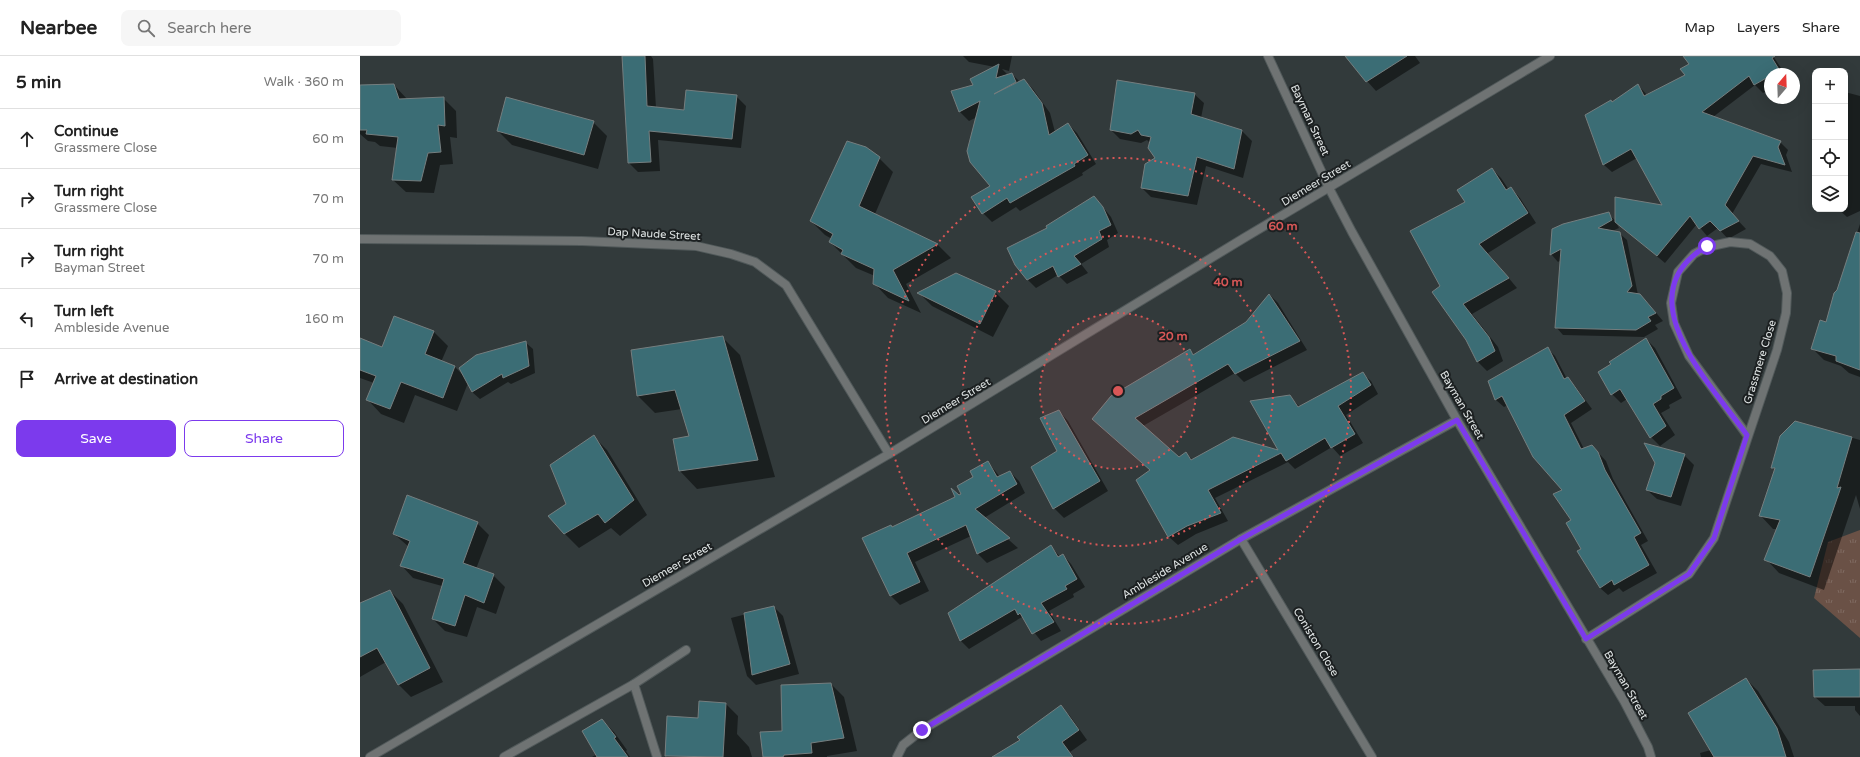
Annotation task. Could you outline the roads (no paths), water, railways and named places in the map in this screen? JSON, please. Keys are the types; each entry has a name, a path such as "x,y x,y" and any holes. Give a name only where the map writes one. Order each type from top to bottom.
{"street":[{"name":"Bayman Street","path":"1268,56 1329,188 1352,232 1457,420 1624,701 1651,757"},
{"name":"Diemeer Street","path":"370,757 889,454 1550,56"},
{"name":"Dap Naude Street","path":"360,239 582,241 696,246 731,254 756,262 786,285 889,454"},
{"name":"Grassmere Close","path":"1586,639 1689,574 1714,538 1747,435 1777,350 1786,313 1787,293 1782,271 1770,256 1750,244 1730,242 1707,246 1694,254 1678,272 1671,303 1674,323 1689,356 1747,435"},
{"name":"Ambleside Avenue","path":"897,757 903,745 922,730 1241,539 1457,420"},
{"name":"Coniston Close","path":"1241,539 1372,757"},
{"path":"504,757 634,684 686,650"},
{"path":"634,684 657,757"}]}
